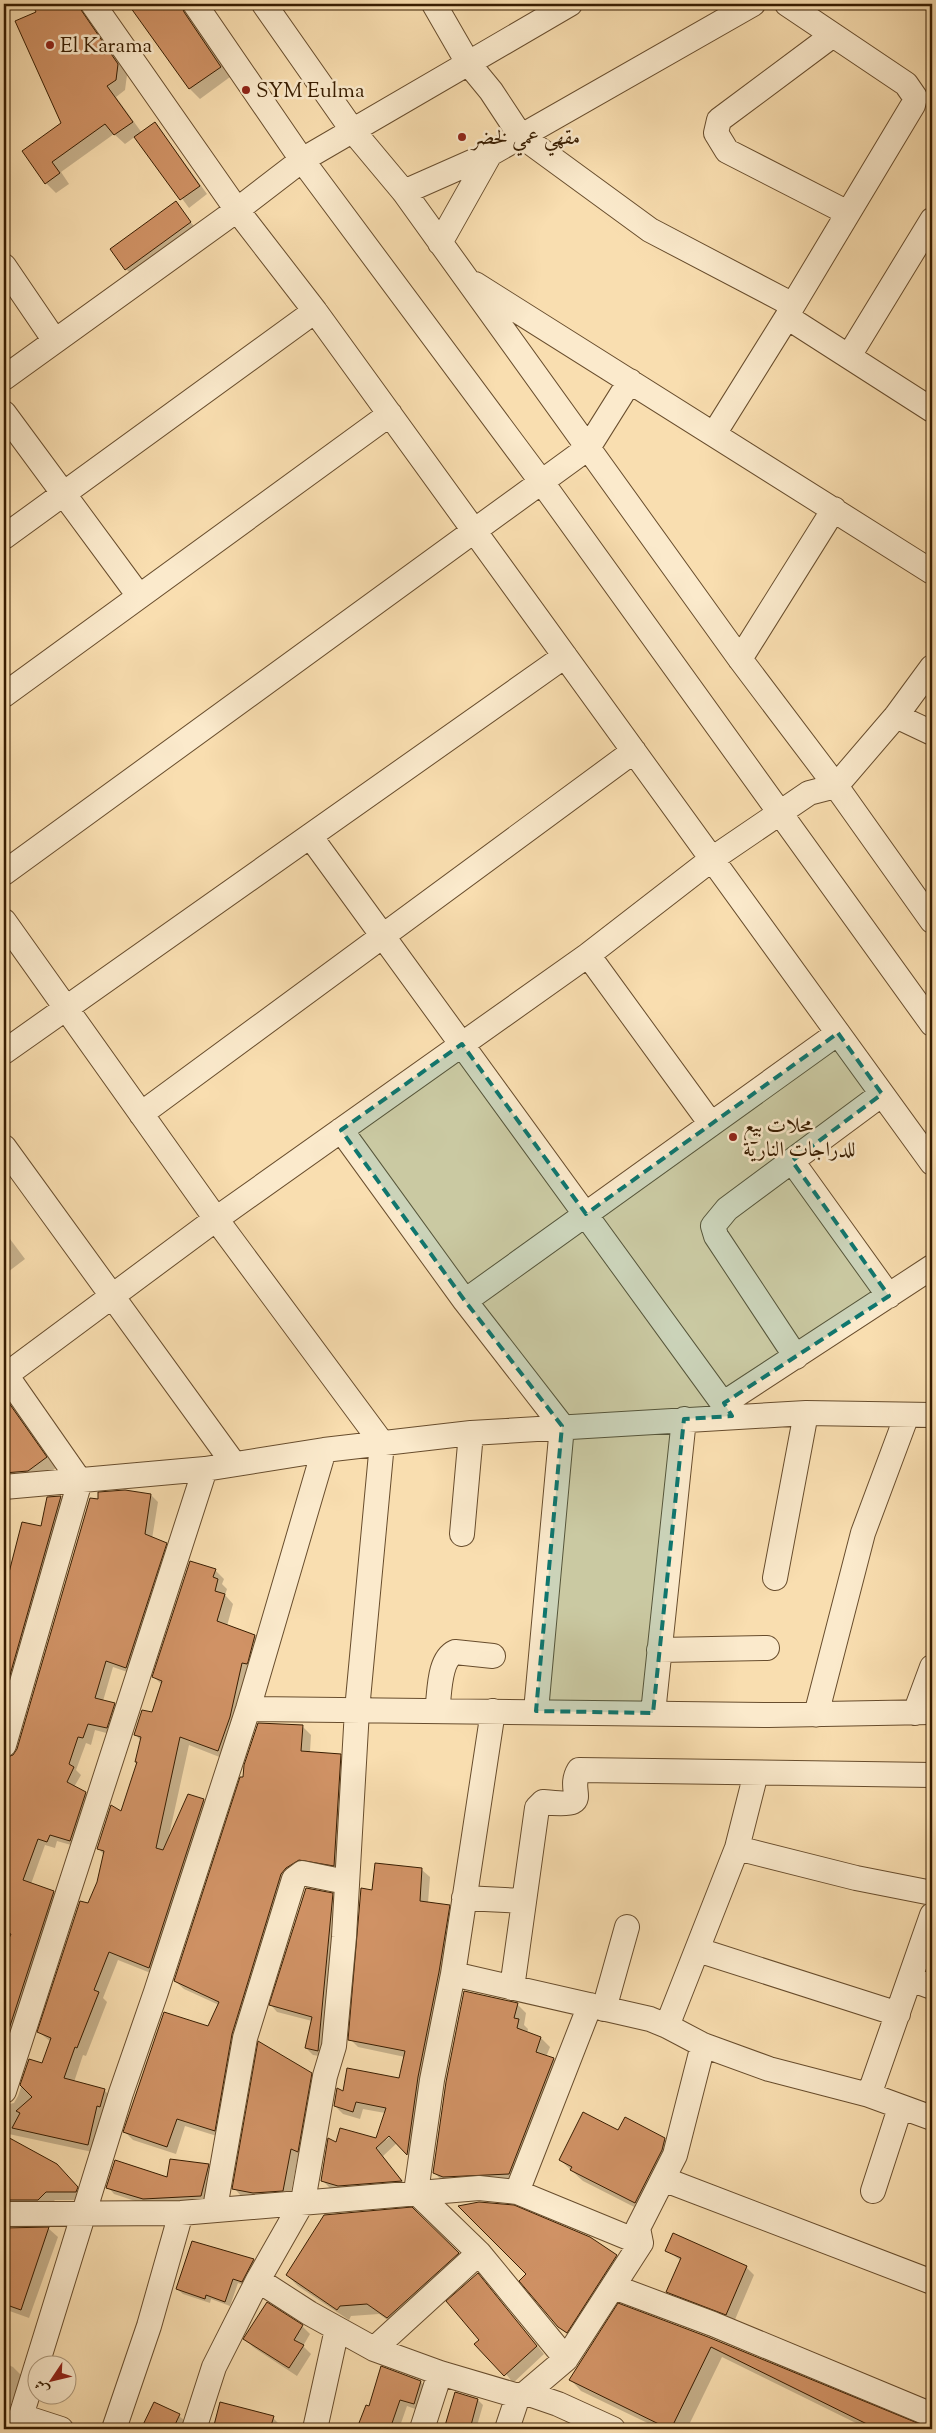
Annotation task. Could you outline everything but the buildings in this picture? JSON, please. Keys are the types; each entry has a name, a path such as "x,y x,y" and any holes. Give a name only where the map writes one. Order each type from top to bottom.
{"street":[{"path":"93,4 237,210 315,311 932,1163"},
{"path":"195,4 302,160 542,482 932,1024"},
{"path":"264,4 354,131 404,192 740,659 836,786 932,921"},
{"path":"434,4 468,63 491,91 520,135 650,230 790,311 849,356 932,410"},
{"path":"4,378 237,210 302,160 331,141 354,131 570,4"},
{"path":"404,192 490,154 520,135 753,4"},
{"path":"714,434 790,311 913,104 915,97 906,84 787,4"},
{"path":"833,35 719,120 716,133 728,151 848,212"},
{"path":"440,243 490,154"},
{"path":"849,356 932,220"},
{"path":"4,266 55,341"},
{"path":"465,278 932,572"},
{"path":"4,537 315,311"},
{"path":"4,873 588,448 630,382"},
{"path":"4,413 65,493 139,596"},
{"path":"4,695 390,414"},
{"path":"740,659 834,509"},
{"path":"4,1052 565,656"},
{"path":"80,1481 5,1373 112,1297 216,1219 588,955 712,859 809,793 836,786 896,716 932,667"},
{"path":"896,716 932,734"},
{"path":"141,1114 634,751"},
{"path":"310,836 728,1410"},
{"path":"4,921 216,1219 382,1443 357,1710 339,2002 334,2046 325,2076 304,2201 258,2280 214,2367 194,2429"},
{"path":"588,955 711,1124"},
{"path":"465,1301 838,1032"},
{"path":"796,1357 716,1236 713,1226 727,1209 882,1094"},
{"path":"341,1130 465,1301 562,1426 536,1711"},
{"path":"4,1147 234,1464"},
{"path":"792,1161 889,1296"},
{"path":"728,1410 796,1357 932,1267"},
{"path":"4,1487 205,1469 324,1450 471,1433 684,1419 728,1410 932,1415"},
{"path":"775,1578 806,1413"},
{"path":"816,1715 863,1533 907,1415"},
{"path":"653,1713 684,1419"},
{"path":"462,1534 471,1433"},
{"path":"61,2429 19,2423 121,2093 156,1992 248,1709 324,1450"},
{"path":"4,2091 205,1469"},
{"path":"4,1745 80,1481"},
{"path":"659,1650 767,1648"},
{"path":"437,1711 444,1664 450,1654 455,1652 493,1656"},
{"path":"248,1709 816,1715 924,1712 932,1667"},
{"path":"416,2192 432,2080 453,1974 493,1711"},
{"path":"512,1988 537,1808 544,1802 567,1804 573,1802 576,1798 577,1774 579,1770 932,1775"},
{"path":"668,2026 737,1848 756,1773"},
{"path":"737,1848 856,1878 932,1893"},
{"path":"215,2208 245,2038 294,1879 302,1873 346,1882"},
{"path":"464,1898 524,1901"},
{"path":"869,2095 932,1915"},
{"path":"517,2192 597,2007 627,1927"},
{"path":"698,1950 898,2014"},
{"path":"453,1974 597,2007 668,2026 703,2045 769,2069 869,2095 900,2108 932,2118"},
{"path":"910,1979 932,1987"},
{"path":"507,2429 522,2394 566,2359 642,2243 638,2228 675,2155 703,2045"},
{"path":"873,2191 900,2108"},
{"path":"663,2179 932,2282"},
{"path":"4,2214 182,2213 215,2208 390,2197 416,2192 479,2188 517,2192 642,2243"},
{"path":"416,2192 479,2253 566,2359"},
{"path":"114,2429 149,2326 182,2213"},
{"path":"374,2349 479,2253"},
{"path":"258,2280 337,2329 374,2349 440,2373 558,2404 608,2428"},
{"path":"614,2287 713,2324 932,2415"},
{"path":"315,2429 337,2329"},
{"path":"422,2429 440,2373"}],"highlighted area":[{"path":"838,1033 882,1094 792,1161 889,1296 724,1403 732,1416 684,1419 653,1713 536,1711 562,1426 465,1301 341,1130 462,1044 586,1214"}],"place":[{"name":"El Karama","path":"50,45"},
{"name":"SYM Eulma","path":"246,90"},
{"name":"مقهي عمي لخضر","path":"462,137"},
{"name":"محلات بيع للدراجات النارية","path":"733,1137"}]}
